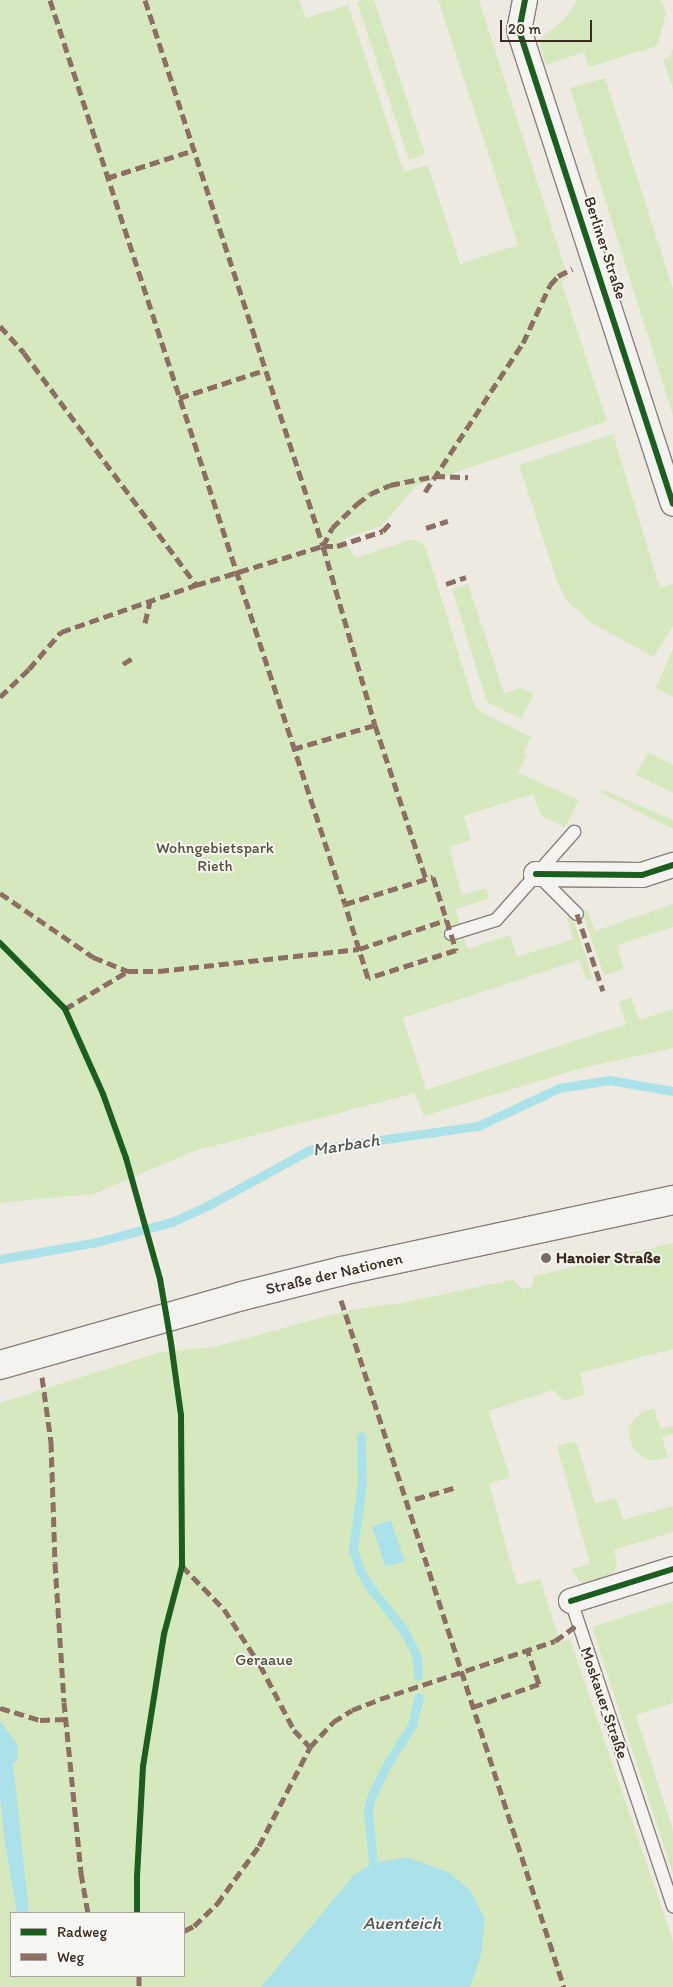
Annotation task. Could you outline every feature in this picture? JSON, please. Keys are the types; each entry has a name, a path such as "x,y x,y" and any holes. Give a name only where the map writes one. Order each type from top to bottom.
{"main road":[{"name":"Straße der Nationen","path":"0,1365 242,1296 342,1271 673,1200"}],"street":[{"name":"Berliner Straße","path":"525,0 519,30 673,504"},
{"path":"536,874 642,875 673,865"},
{"name":"Moskauer Straße","path":"571,1601 673,1569"}],"lane":[{"path":"451,934 496,920 574,832"},
{"path":"536,874 577,914"},
{"name":"Moskauer Straße","path":"571,1601 673,1906"}],"green space":[{"name":"Wohngebietspark Rieth","path":"0,0 299,0 306,18 348,5 404,172 428,165 460,264 518,245 438,0 479,0 568,278 561,281 607,421 416,486 382,526 343,539 356,558 413,539 425,545 475,707 482,713 531,737 524,753 527,755 518,773 579,800 565,827 541,816 533,794 464,816 471,840 449,847 462,895 486,888 489,899 455,909 467,949 510,935 517,957 573,939 567,917 572,915 593,979 587,981 579,960 403,1018 426,1090 626,1024 619,1002 631,997 639,1020 673,1009 673,1048 578,1069 424,1116 415,1093 194,1151 93,1194 0,1203"},
{"path":"374,0 425,154 409,160 357,2"},
{"path":"577,0 661,0 666,14 657,46 589,67 584,52 546,65 540,46 541,38 565,19"},
{"path":"673,48 673,89 663,59 670,57"},
{"path":"605,78 673,289 673,416 570,88"},
{"path":"613,434 660,588 673,584 673,626 654,657 593,624 567,601 558,584 519,465"},
{"path":"468,584 504,693 521,688 534,694 521,719 487,702 452,589"},
{"path":"673,648 673,697 656,688"},
{"path":"648,752 673,765 673,793 636,775"},
{"path":"604,790 673,820 673,829 602,793"},
{"path":"673,904 673,927 617,945 624,969 604,975 582,912 587,910 595,931"},
{"name":"Geraaue","path":"673,1243 673,1349 580,1373 585,1395 565,1401 553,1390 488,1411 510,1477 489,1484 517,1585 540,1579 560,1642 570,1639 673,1941 673,1987 0,1987 0,1403 157,1353 218,1346 349,1310 395,1304 513,1280 523,1289 532,1287 534,1276"},
{"path":"654,1408 660,1429 673,1426 673,1434 662,1437 668,1458 650,1461 634,1450 629,1428 635,1418 644,1411"},
{"path":"576,1441 595,1503 616,1498 623,1520 673,1506 673,1532 614,1550 617,1564 612,1577 587,1585 580,1582 572,1569 590,1564 557,1446"},
{"path":"673,1601 673,1703 636,1715 673,1830 673,1874 592,1627"}],"water":[{"path":"391,1520 404,1561 385,1567 372,1526"},
{"path":"0,1721 18,1745 17,1762 13,1762 29,1912 17,1912 5,1843 0,1795"},
{"name":"Auenteich","path":"407,1857 448,1872 470,1890 485,1919 481,1956 470,1987 261,1987 353,1876 373,1863"}],"waterway":[{"name":"Marbach","path":"0,1259 97,1242 172,1222 209,1205 309,1150 478,1126 559,1088 609,1080 673,1091"},
{"path":"361,1436 362,1484 353,1549 359,1568 369,1586 403,1629 417,1657 418,1676"},
{"path":"373,1863 368,1809 371,1797 386,1766 412,1725 419,1697"}],"marked path":[{"path":"50,0 345,904"},
{"path":"145,0 323,546 375,725 426,879"},
{"path":"107,178 194,150"},
{"path":"425,492 523,343 550,285 558,276 572,269"},
{"path":"0,326 24,353 196,585"},
{"path":"179,398 265,370"},
{"path":"323,546 332,528 370,494 390,485 435,476 468,477"},
{"path":"0,697 29,669 61,632 196,585 323,546 337,546 383,531 392,521"},
{"path":"426,528 448,521"},
{"path":"446,584 466,577"},
{"path":"145,623 150,602"},
{"path":"123,664 134,657"},
{"path":"293,749 375,725"},
{"path":"433,877 456,950 368,978 345,904 433,877"},
{"path":"0,893 93,957 128,971 159,971 359,949 446,920"},
{"path":"577,914 603,991"},
{"path":"65,1009 128,971"},
{"path":"341,1300 564,1987"},
{"path":"42,1377 51,1442 55,1563 64,1702 81,1873 88,1912"},
{"path":"415,1499 457,1487"},
{"path":"182,1566 224,1609 260,1665 294,1730 310,1747"},
{"path":"185,1930 194,1926 217,1904 259,1846 310,1747 333,1722 352,1710 380,1699 555,1641 578,1624"},
{"path":"473,1707 539,1684 527,1649"},
{"path":"0,1708 40,1720 66,1719"},
{"path":"139,1977 139,1987"}],"cycle path":[{"path":"525,0 519,30 673,504"},
{"path":"536,874 642,875 673,865"},
{"path":"0,943 65,1009 103,1094 126,1158 160,1279 171,1343 181,1415 182,1566 164,1634 143,1766 137,1912"},
{"path":"571,1601 673,1569"}],"place":[{"name":"Hanoier Straße","path":"546,1258"}]}
